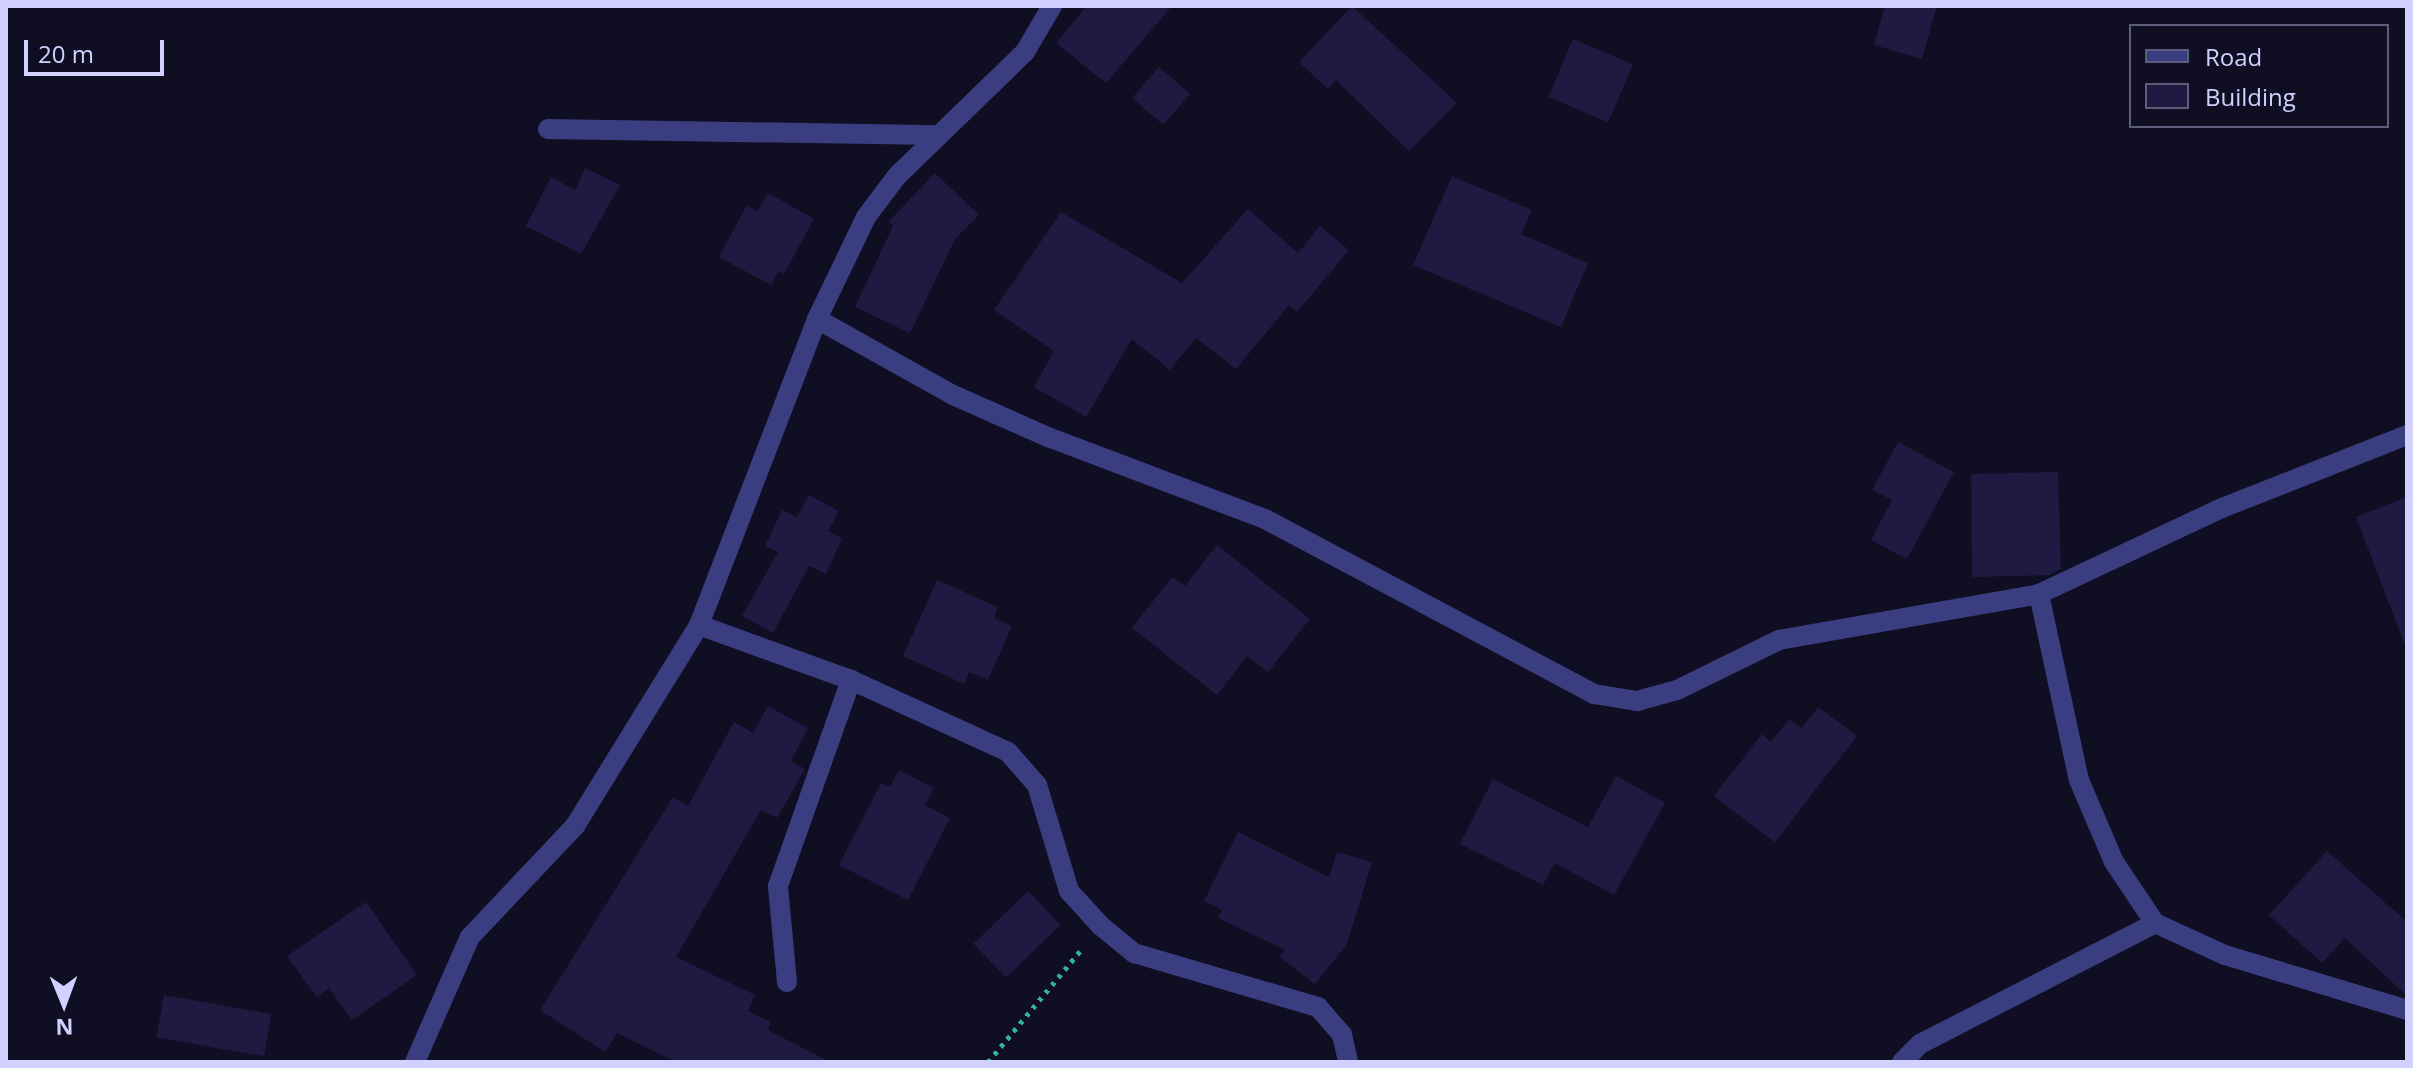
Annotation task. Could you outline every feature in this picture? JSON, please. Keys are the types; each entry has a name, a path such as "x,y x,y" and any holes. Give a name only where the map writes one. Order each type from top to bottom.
{"street":[{"path":"415,1062 470,937 575,826 699,625 817,319 866,217 938,135 1025,52 1052,6"},
{"path":"548,129 938,135"},
{"path":"817,319 993,413 1265,519 1594,694 1637,701 1677,690 1779,640 2039,594 2222,508 2407,435"},
{"path":"2039,594 2079,780 2114,862 2155,923 2225,955 2407,1010"},
{"path":"699,625 851,680 1008,752 1037,785 1069,891 1101,926 1134,953 1318,1007 1342,1035 1348,1062"},
{"path":"787,982 778,886 851,680"},
{"path":"1902,1062 1920,1044 2155,923"}],"path":[{"path":"988,1062 1101,926"}],"building":[{"path":"1087,6 1172,6 1106,83 1056,43"},
{"path":"1352,6 1457,103 1409,151 1336,80 1328,89 1299,62"},
{"path":"1885,6 1937,6 1922,59 1874,45"},
{"path":"1573,39 1633,64 1608,122 1548,97"},
{"path":"1159,67 1190,94 1163,125 1132,98"},
{"path":"585,168 620,185 581,254 526,226 551,177 575,190"},
{"path":"935,173 979,215 955,239 910,333 855,307 893,226 888,222"},
{"path":"1452,176 1532,210 1521,234 1588,263 1561,327 1413,265"},
{"path":"768,193 814,219 784,274 778,271 771,285 719,257 747,205 757,211"},
{"path":"1248,209 1298,253 1320,226 1349,250 1297,312 1289,305 1236,369 1196,338 1170,370 1132,339 1086,417 1034,387 1054,351 994,310 1061,212 1182,283"},
{"path":"1898,442 1954,472 1907,559 1871,540 1892,500 1872,490"},
{"path":"2058,472 2061,569 2049,575 1972,577 1971,474"},
{"path":"809,495 839,511 828,531 842,538 826,574 809,566 773,633 742,616 778,552 765,546 782,510 797,517"},
{"path":"2407,497 2407,642 2404,643 2356,517"},
{"path":"1217,545 1310,619 1268,672 1247,656 1217,695 1132,628 1172,577 1185,586"},
{"path":"937,580 998,607 994,618 1012,626 988,680 969,672 964,684 903,656"},
{"path":"768,706 808,728 791,761 805,769 777,818 761,810 676,957 755,995 748,1011 771,1022 768,1030 830,1062 676,1062 617,1033 605,1052 540,1010 673,797 688,806 734,722 753,733"},
{"path":"1818,707 1857,736 1775,842 1714,796 1762,734 1771,742 1789,719 1802,728"},
{"path":"899,770 934,788 925,805 950,818 908,900 839,865 881,783 890,787"},
{"path":"1616,776 1665,803 1614,895 1555,863 1543,885 1460,844 1493,779 1588,827"},
{"path":"1238,832 1329,877 1337,852 1372,862 1347,944 1315,984 1279,957 1285,950 1218,918 1222,910 1204,901"},
{"path":"2327,851 2407,922 2407,996 2345,938 2322,963 2269,915"},
{"path":"1028,891 1061,925 1006,978 973,944"},
{"path":"366,902 417,975 352,1020 329,988 317,997 287,956"},
{"path":"164,995 271,1014 264,1056 157,1037"}]}
